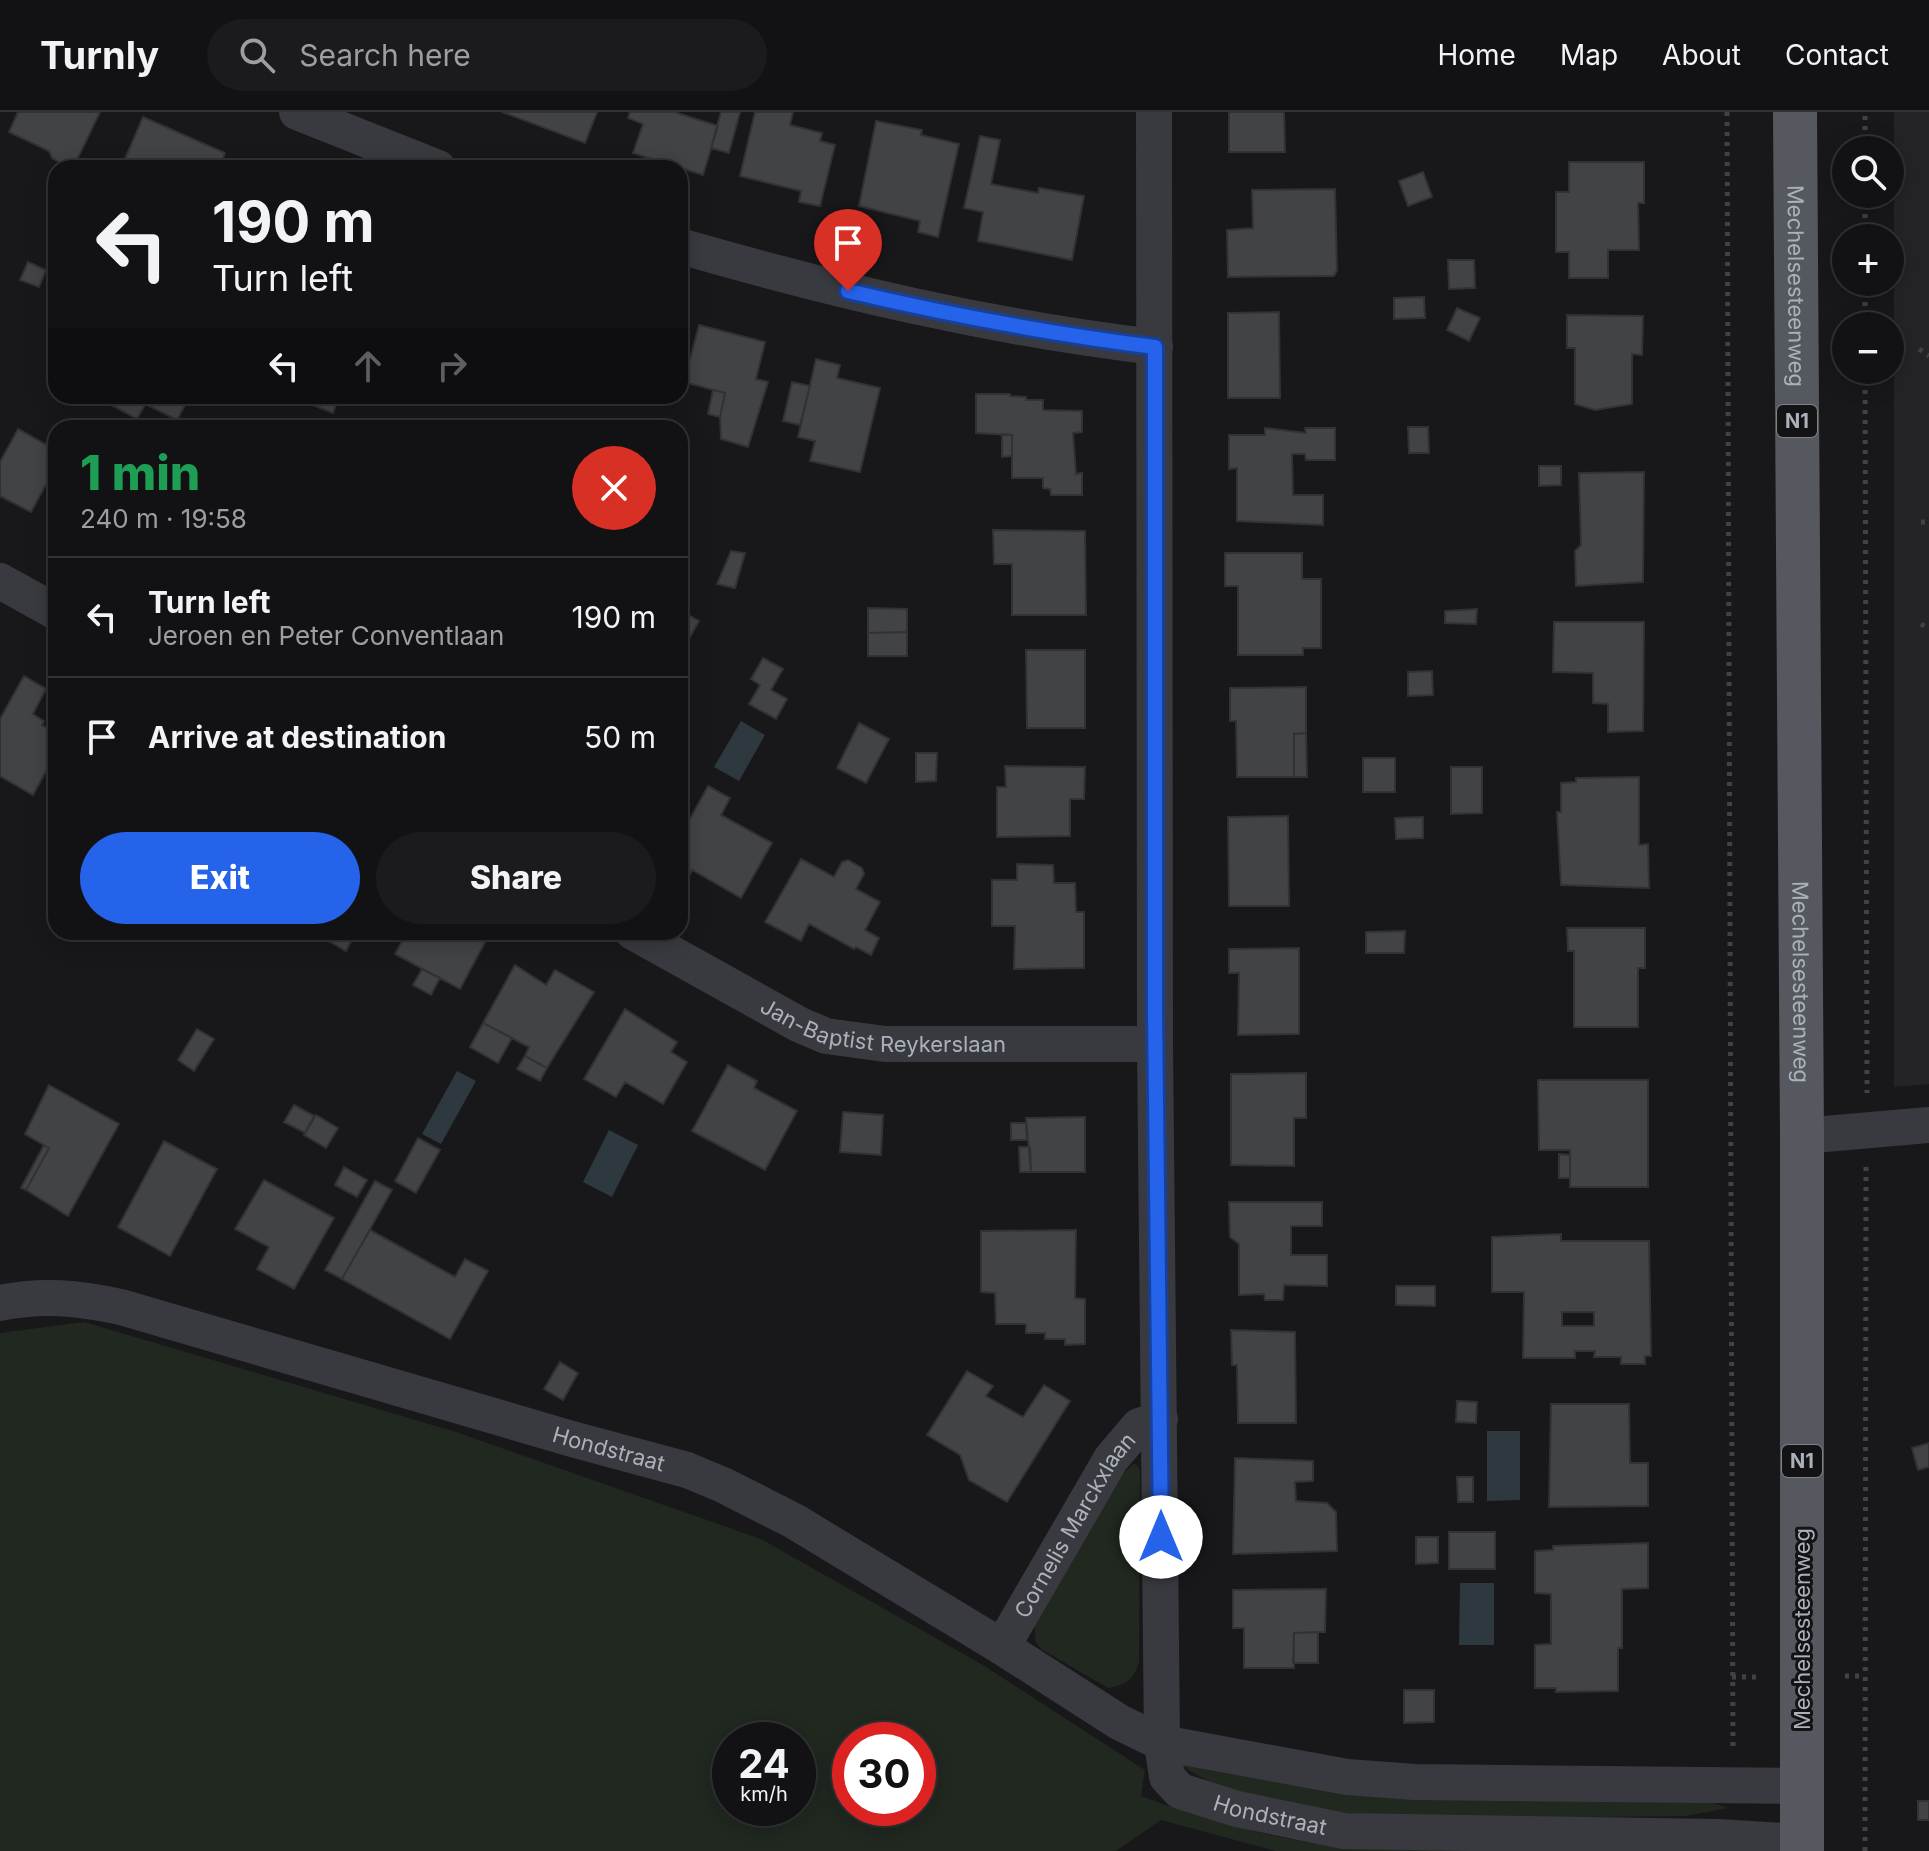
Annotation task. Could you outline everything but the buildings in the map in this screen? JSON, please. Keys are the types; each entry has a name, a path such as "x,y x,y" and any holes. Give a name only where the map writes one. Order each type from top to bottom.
{"main road":[{"name":"Mechelsesteenweg","path":"1795,112 1802,1136 1802,1847"}],"street":[{"path":"297,112 418,160"},
{"name":"Cornelis Marckxlaan","path":"1154,112 1155,1044 1162,1743"},
{"path":"688,248 768,272 929,311 1064,336 1155,347"},
{"path":"0,581 48,608"},
{"name":"Jan-Baptist Reykerslaan","path":"647,940 800,1025 840,1039 885,1044 1155,1044"},
{"path":"1802,1136 1929,1125"},
{"name":"Hondstraat","path":"0,1303 41,1296 85,1299 121,1307 687,1470 794,1521 1119,1722 1162,1743 1347,1777 1415,1782 1802,1786"},
{"name":"Cornelis Marckxlaan","path":"1002,1647 1111,1459 1139,1426 1160,1419"},
{"name":"Hondstraat","path":"1162,1743 1167,1777 1180,1791 1237,1809 1344,1831 1702,1836 1802,1847"}],"path":[{"path":"1727,112 1733,1785"},
{"path":"1865,112 1865,136"},
{"path":"1919,349 1929,356"},
{"path":"1865,384 1865,1851"},
{"path":"1921,522 1929,522"},
{"path":"1921,624 1929,629"}],"shaded area":[{"path":"1894,112 1929,112 1929,1084 1894,1087 1894,384 1904,384 1904,312 1894,312 1894,296 1904,296 1904,224 1894,224 1894,208 1904,208 1904,136 1894,136"},
{"path":"741,721 765,735 739,781 714,767"},
{"path":"457,1071 476,1081 441,1144 422,1134"},
{"path":"609,1130 638,1145 612,1197 583,1182"},
{"path":"84,1322 456,1432 761,1539 983,1665 1145,1770 1141,1796 1240,1828 1342,1847 1604,1851 1276,1851 1161,1820 1116,1851 0,1851 0,1333"},
{"path":"1487,1431 1520,1431 1520,1500 1487,1501"},
{"path":"1133,1464 1140,1471 1139,1661 1129,1680 1108,1688 1041,1649 1036,1642 1034,1623 1124,1473"},
{"path":"1460,1583 1494,1583 1494,1645 1459,1645"},
{"path":"1180,1764 1713,1803 1729,1808 1685,1816 1644,1817 1437,1817 1343,1813 1253,1797 1213,1783"}],"route":[{"path":"848,291 929,311 1064,336 1155,347 1155,1012 1161,1537"}]}
